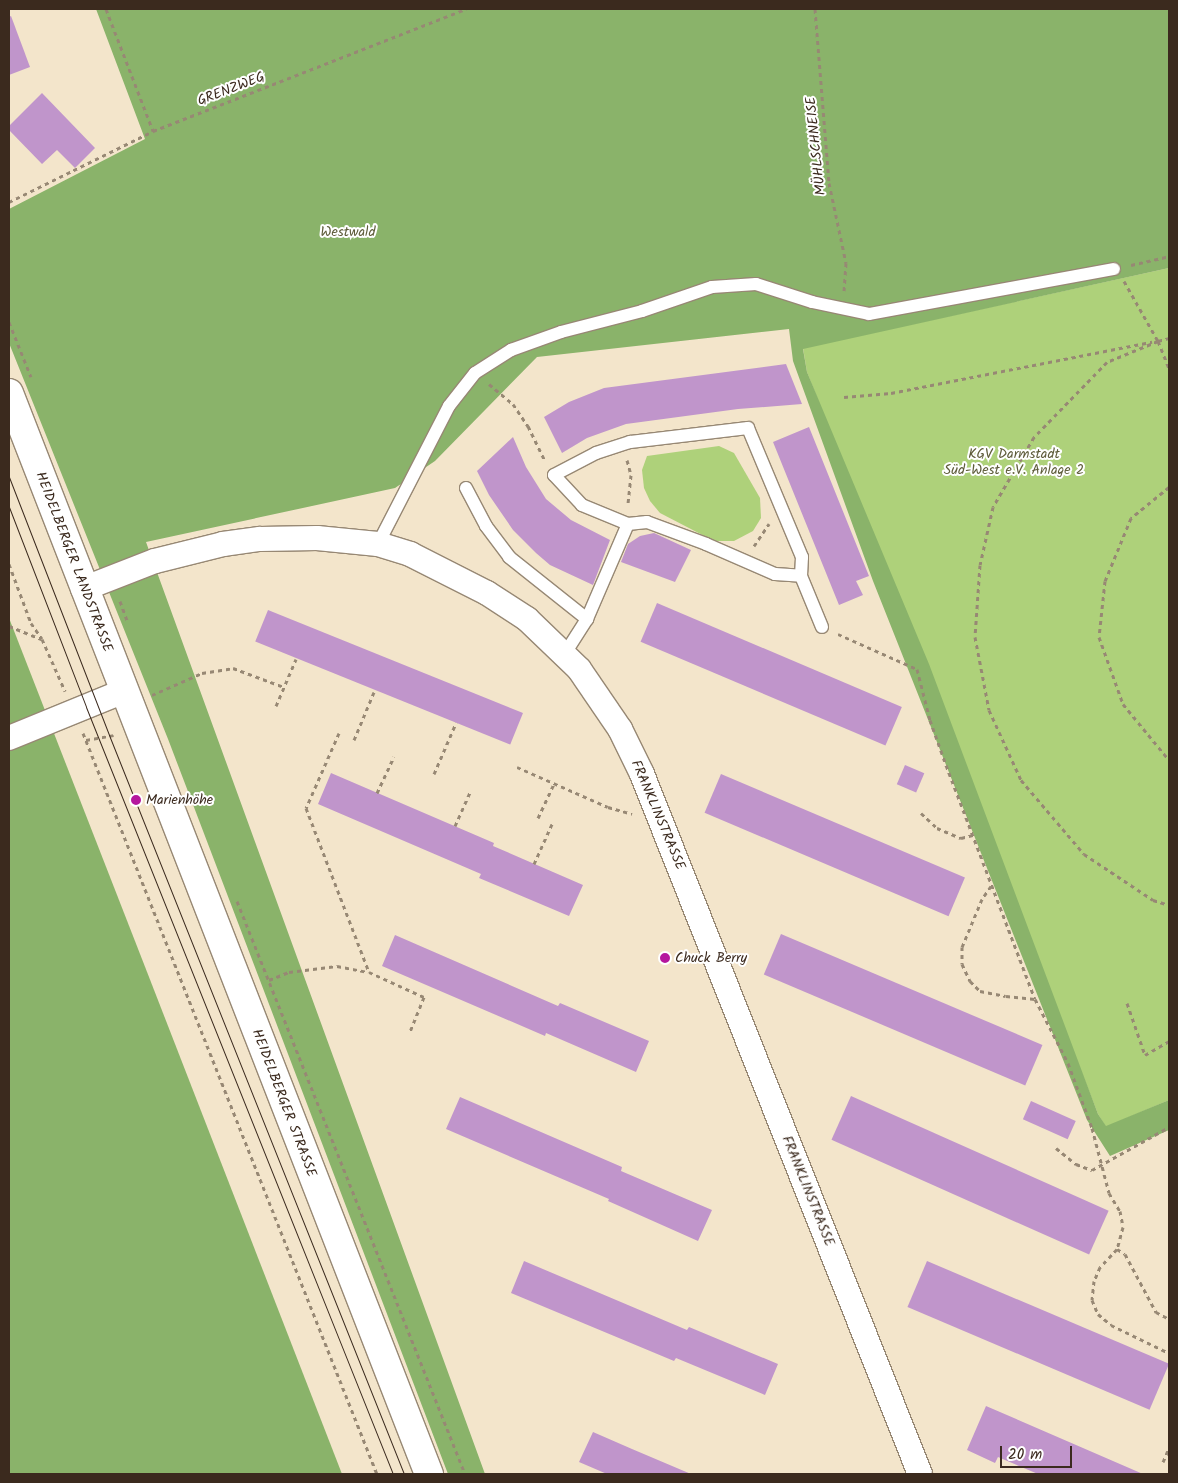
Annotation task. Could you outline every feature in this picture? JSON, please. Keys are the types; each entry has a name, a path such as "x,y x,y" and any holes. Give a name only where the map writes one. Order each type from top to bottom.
{"street":[{"name":"HEIDELBERGER LANDSTRASSE","path":"9,393 83,589 136,689 140,731"},
{"name":"FRANKLINSTRASSE","path":"83,589 124,572 181,553 223,544 260,539 317,538 378,544 410,554 487,592 527,619 579,669 620,729 642,774 920,1474"},
{"path":"9,738 136,689"},
{"name":"HEIDELBERGER STRASSE","path":"140,731 429,1474"}],"lane":[{"path":"378,544 449,406 476,373 511,350 561,332 642,311 712,287 756,284 812,302 869,314 1114,269"},
{"path":"801,576 775,574 647,522 628,524 582,504 554,475 596,453 622,444 748,428 802,557 801,576 822,627"},
{"path":"466,488 486,526 509,557 587,619"},
{"path":"564,655 587,619 628,524"}],"path":[{"path":"106,9 153,131"},
{"name":"GRENZWEG","path":"9,202 153,131 466,9"},
{"name":"MÜHLSCHNEISE","path":"815,9 829,183 846,263 843,309"},
{"path":"1169,256 1114,269 1125,282 1158,341 1169,368"},
{"path":"844,397 891,393 1169,338"},
{"path":"1158,341 1107,362 1034,437 993,507 980,565 975,637 989,710 1020,780 1084,854 1153,900 1169,905"},
{"path":"476,373 513,404 528,426 554,475"},
{"path":"622,444 631,475 628,524"},
{"path":"1169,487 1132,518 1105,581 1099,637 1123,704 1169,760"},
{"path":"743,560 766,530 780,503"},
{"path":"9,564 31,623 42,639 59,676"},
{"path":"124,611 131,632"},
{"path":"9,626 42,639"},
{"path":"822,627 917,669 930,720 992,886 1035,999 1068,1063 1103,1164 1109,1193 1120,1211 1123,1227 1117,1249 1100,1267 1094,1281 1092,1300 1098,1314 1116,1328 1169,1353"},
{"path":"276,706 296,659"},
{"path":"151,695 202,673 232,668 284,687"},
{"path":"136,689 151,695 155,704"},
{"path":"354,740 374,692"},
{"path":"434,774 456,723"},
{"path":"339,733 306,808 369,972"},
{"path":"86,740 377,1474"},
{"path":"377,793 394,757"},
{"path":"517,767 608,807 635,815"},
{"path":"538,818 554,784"},
{"path":"455,826 471,790"},
{"path":"921,813 937,828 961,838 973,835"},
{"path":"534,864 552,824"},
{"path":"992,886 982,899 962,947 962,964 970,981 980,991 1035,999"},
{"path":"236,899 465,1474"},
{"path":"269,980 289,972 337,966 369,972 424,997 410,1031"},
{"path":"1127,1003 1145,1054 1169,1040"},
{"path":"1056,1148 1076,1164 1092,1170 1169,1127"},
{"path":"1117,1249 1125,1254 1156,1312 1169,1319"},
{"path":"1163,1462 1169,1448"}],"green space":[{"name":"Westwald","path":"96,9 1169,9 1169,268 803,349 807,372 929,664 1098,1114 1106,1126 1169,1100 1169,1130 1110,1156 1087,1120 873,581 793,361 789,329 537,357 435,461 395,488 146,542 485,1474 448,1474 168,739 9,343 9,209 145,139"},
{"name":"KGV Darmstadt Süd-West e.V. Anlage 2","path":"1169,268 1169,1100 1106,1127 1098,1114 807,372 803,348"},
{"path":"719,446 734,453 760,498 761,518 753,531 734,541 714,541 660,513 650,501 644,488 642,470 647,456"},
{"path":"9,618 149,977 342,1474 9,1474"}],"building":[{"path":"11,16 30,67 9,75 9,17"},
{"path":"42,93 95,148 75,168 57,150 42,164 9,130 9,126"},
{"path":"786,364 802,404 738,409 626,424 587,438 562,453 544,417 569,402 604,388"},
{"path":"809,427 869,576 856,581 863,595 839,605 773,442"},
{"path":"513,437 526,467 546,499 571,520 610,540 593,585 550,565 536,553 513,530 489,495 477,471"},
{"path":"654,533 691,550 675,582 621,562 628,544 640,536"},
{"path":"657,603 902,707 885,746 641,642"},
{"path":"268,610 523,713 510,745 255,642"},
{"path":"905,765 924,773 916,793 897,784"},
{"path":"331,773 494,843 493,846 583,885 569,916 479,878 481,874 318,804"},
{"path":"721,774 965,878 949,916 705,813"},
{"path":"781,934 1042,1045 1025,1085 764,975"},
{"path":"395,935 558,1006 560,1003 649,1041 636,1072 546,1033 545,1036 382,966"},
{"path":"851,1096 1109,1211 1089,1255 831,1140"},
{"path":"460,1097 622,1167 621,1171 712,1210 698,1241 608,1201 609,1199 446,1129"},
{"path":"1031,1101 1076,1121 1068,1139 1023,1119"},
{"path":"524,1261 687,1330 689,1327 778,1364 765,1395 676,1358 674,1361 511,1293"},
{"path":"927,1261 1169,1364 1150,1410 907,1307"},
{"path":"986,1406 1143,1474 1038,1474 998,1457 995,1463 967,1450"},
{"path":"593,1432 691,1474 607,1474 579,1462"}],"tram line":[{"path":"9,477 109,735 404,1474"},
{"path":"9,507 86,707 393,1474"}],"place":[{"name":"Marienhöhe","path":"136,800"},
{"name":"Chuck Berry","path":"665,958"}]}
